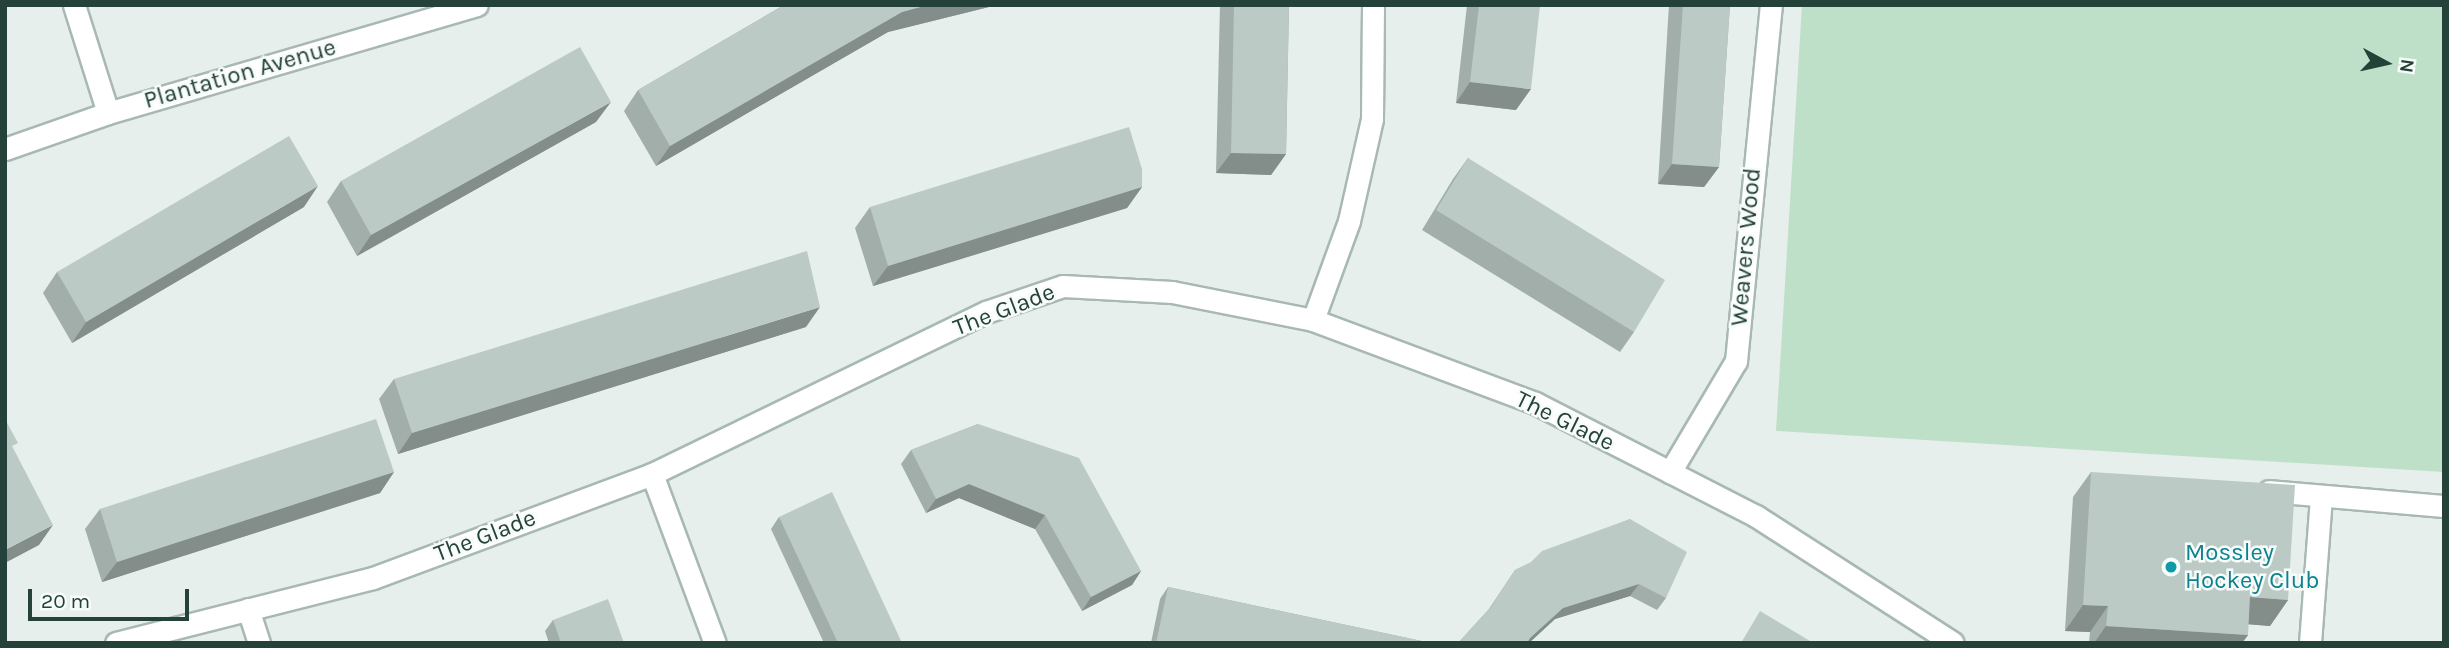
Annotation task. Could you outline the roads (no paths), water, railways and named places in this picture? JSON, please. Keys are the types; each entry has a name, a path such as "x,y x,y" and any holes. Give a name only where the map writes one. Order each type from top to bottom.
{"street":[{"path":"74,5 108,113"},
{"name":"Plantation Avenue","path":"5,149 108,113 477,5"},
{"path":"1313,320 1349,221 1372,120 1373,5"},
{"name":"Weavers Wood","path":"1670,472 1736,361 1771,5"},
{"name":"The Glade","path":"116,643 373,578 652,474 986,312 1063,286 1172,292 1313,320 1535,403 1756,516 1923,634 1953,643"},
{"path":"652,474 715,643"},
{"path":"2253,490 2444,506"},
{"path":"2310,643 2322,496"},
{"path":"248,609 259,643"}],"place":[{"name":"Mossley Hockey Club","path":"2171,567"}]}
